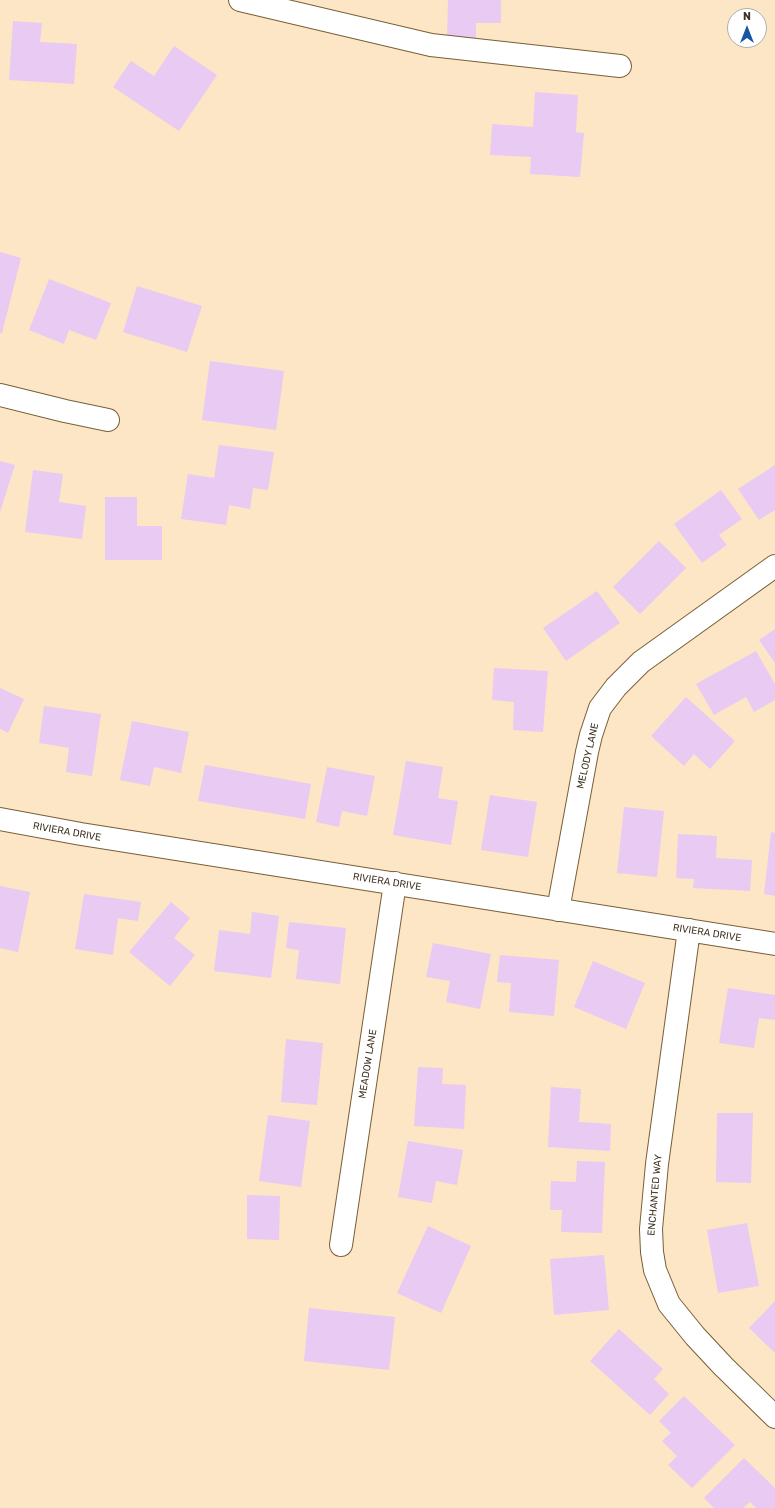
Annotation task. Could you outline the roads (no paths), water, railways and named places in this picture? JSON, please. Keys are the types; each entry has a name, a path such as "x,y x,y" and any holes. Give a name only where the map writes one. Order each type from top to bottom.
{"street":[{"path":"240,0 431,45 620,66"},
{"path":"0,395 58,410 108,420"},
{"name":"MELODY LANE","path":"558,910 587,752 600,708 616,686 641,662 775,566"},
{"name":"RIVIERA DRIVE","path":"0,819 80,834 775,944"},
{"name":"MEADOW LANE","path":"341,1245 395,883"},
{"name":"ENCHANTED WAY","path":"689,930 657,1164 651,1229 652,1252 655,1270 669,1304 695,1336 723,1366 775,1416"}]}
